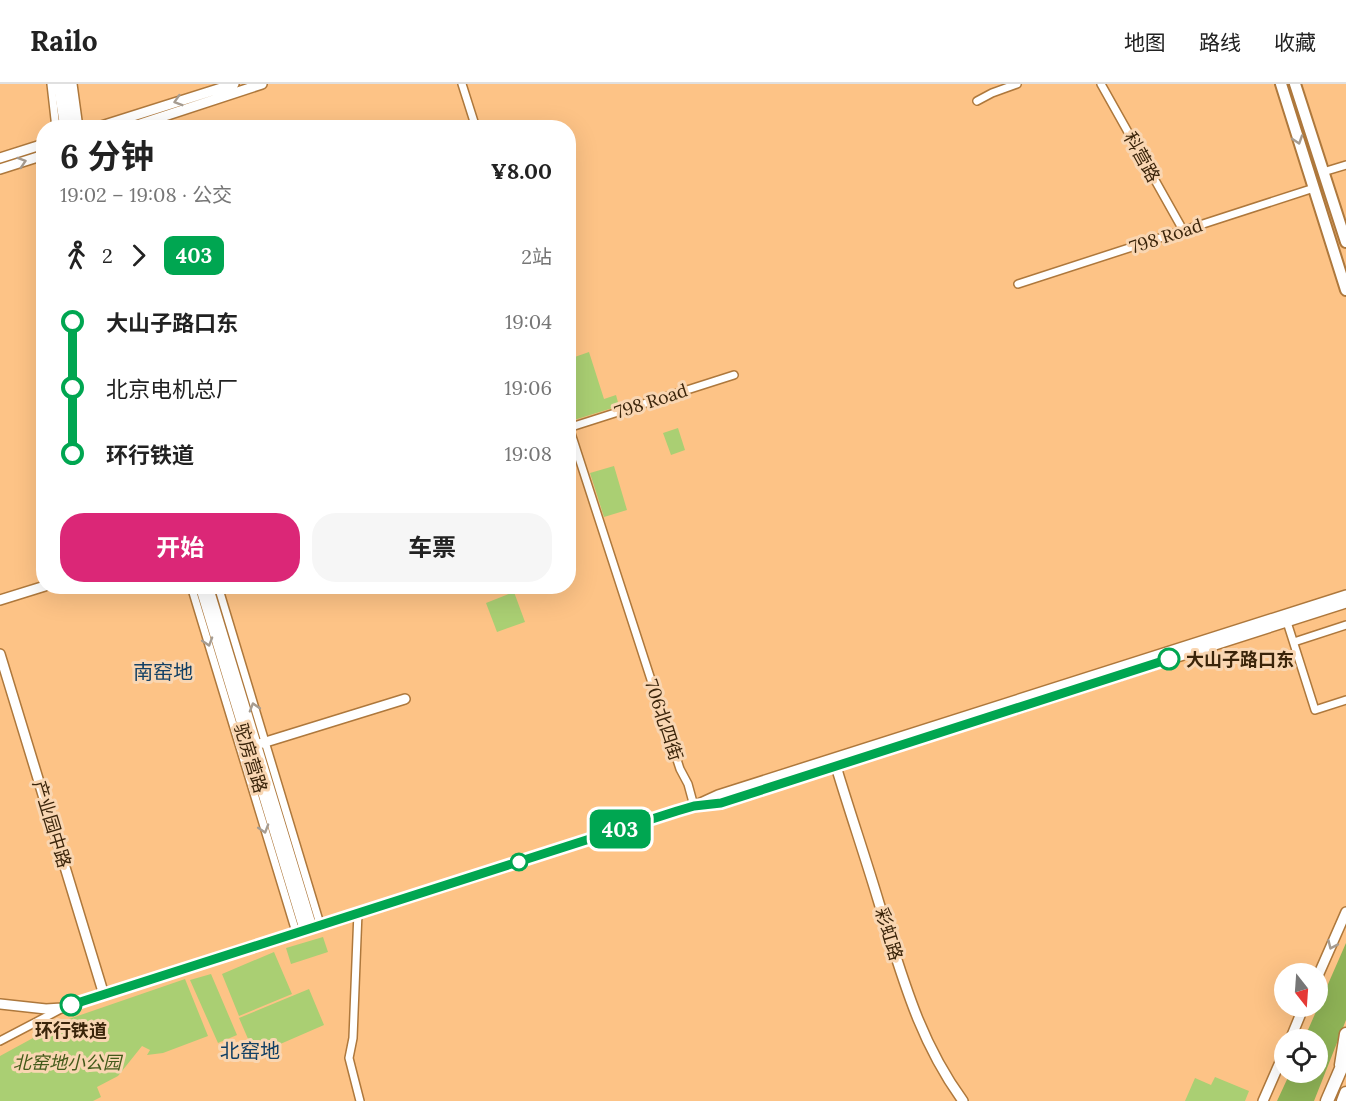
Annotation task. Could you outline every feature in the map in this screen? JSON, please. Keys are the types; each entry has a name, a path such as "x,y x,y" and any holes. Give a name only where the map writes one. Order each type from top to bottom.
{"highway":[{"path":"1340,1071 1346,1034"},
{"path":"1327,1101 1346,1057"},
{"path":"1342,1101 1346,1093"}],"main road":[{"path":"1281,84 1346,290"},
{"path":"1295,84 1346,242"}],"street":[{"path":"51,84 56,120"},
{"path":"58,84 64,120"},
{"path":"66,84 72,120"},
{"path":"73,84 78,120"},
{"path":"120,120 234,84"},
{"path":"152,120 262,84"},
{"path":"462,84 473,120"},
{"path":"977,101 1017,84"},
{"name":"科营路","path":"1101,84 1183,230"},
{"path":"0,158 36,147"},
{"path":"0,169 36,158"},
{"path":"1323,172 1346,165"},
{"name":"798 Road","path":"1018,284 1314,188"},
{"name":"798 Road","path":"576,425 734,375"},
{"name":"706北四街","path":"576,449 694,806"},
{"path":"0,600 36,589"},
{"path":"194,594 308,928"},
{"name":"驼房营路","path":"203,594 308,928"},
{"name":"驼房营路","path":"211,594 260,744 308,928"},
{"path":"220,594 260,744 405,699"},
{"path":"0,1041 62,1008 104,994 694,806 721,803 835,762 1346,595"},
{"path":"835,762 1346,603"},
{"path":"1287,622 1315,710 1346,700"},
{"path":"1294,642 1346,625"},
{"name":"产业园中路","path":"0,654 104,994"},
{"name":"彩虹路","path":"835,762 909,1000 928,1044 963,1101"},
{"path":"358,912 353,1038 349,1058 360,1101"},
{"path":"1324,963 1346,912"},
{"path":"0,1004 46,1009 62,1008"},
{"path":"1263,1101 1274,1076"}],"green space":[{"path":"589,352 604,399 616,395 619,406 576,419 576,357"},
{"path":"678,428 685,450 671,455 663,433"},
{"path":"614,466 627,510 604,517 590,473"},
{"path":"515,594 525,622 497,632 486,603"},
{"path":"323,937 328,952 291,964 286,948"},
{"path":"1346,943 1346,1020 1328,1066 1328,1029 1308,1029 1314,1017 1328,1017 1328,984"},
{"path":"274,952 292,994 239,1016 222,974"},
{"path":"211,974 237,1035 218,1043 190,980"},
{"name":"北窑地小公园","path":"185,979 208,1036 163,1053 147,1055 150,1050 142,1046 118,1076 97,1087 101,1097 93,1101 0,1101 0,1056 66,1020"},
{"path":"309,989 324,1025 255,1055 239,1018"},
{"path":"1215,1077 1249,1091 1245,1101 1185,1101 1195,1078 1211,1085"},
{"path":"1285,1083 1321,1083 1314,1101 1277,1101"}],"bus line":[{"name":"403","path":"71,1005 677,811 694,806 721,803 1169,659"}],"place":[{"name":"大山子路口东","path":"1169,659"},
{"name":"环行铁道","path":"71,1005"}],"district":[{"name":"南窑地","path":"163,671"},
{"name":"北窑地","path":"250,1050"}]}
